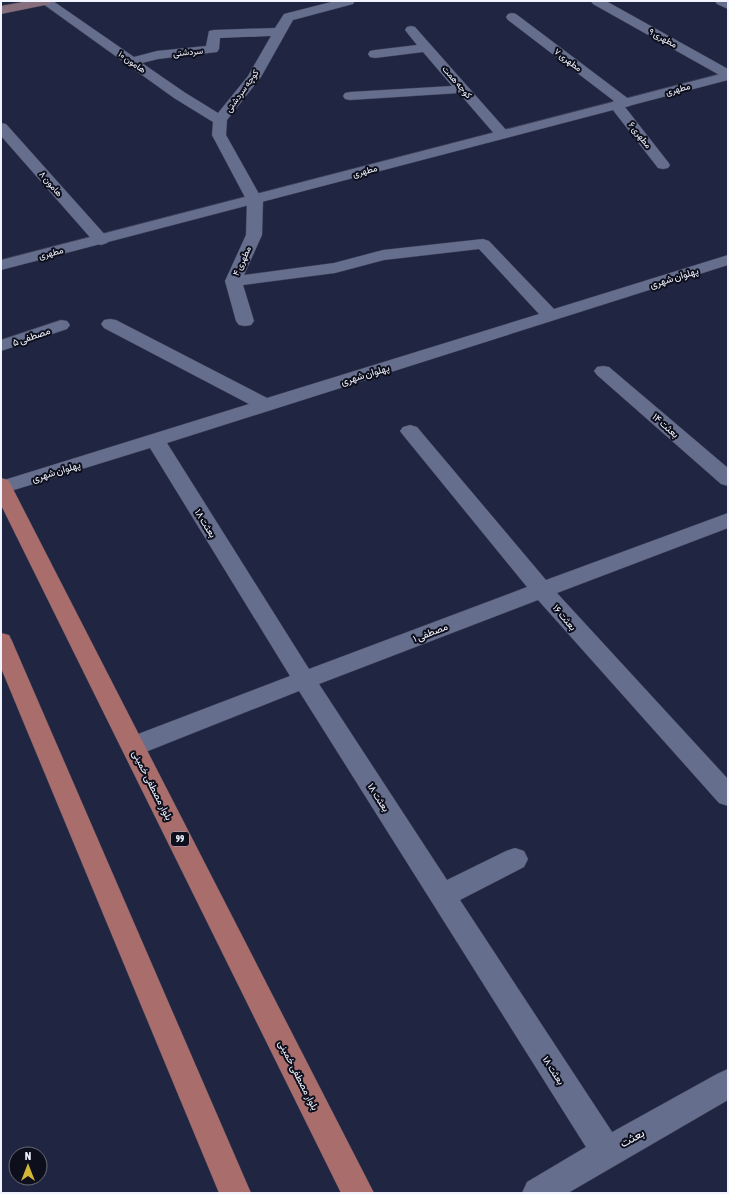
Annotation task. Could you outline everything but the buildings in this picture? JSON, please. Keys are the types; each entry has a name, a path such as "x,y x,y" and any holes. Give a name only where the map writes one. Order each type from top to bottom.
{"main road":[{"path":"1,10 45,1"},
{"name":"بلوار مصطفی خمینی","path":"2,486 358,1193"},
{"path":"1,641 234,1193"}],"street":[{"name":"هامون ۱۰","path":"45,1 179,95 220,120"},
{"name":"کوچه سردشتی","path":"255,201 219,135 220,120 254,77 288,17 349,1"},
{"name":"مطهری ۹","path":"597,1 728,75"},
{"path":"721,1 728,5"},
{"name":"مطهری ۷","path":"512,17 620,104"},
{"name":"کوچه همت","path":"411,30 502,134"},
{"name":"سردشتی","path":"132,62 157,55 212,49 214,34 280,32"},
{"path":"375,54 426,48"},
{"name":"مطهری","path":"1,265 255,201 728,75"},
{"path":"350,96 462,89"},
{"name":"مطهری ۶","path":"620,104 664,165"},
{"name":"هامون ۸","path":"1,127 101,240"},
{"name":"مطهری ۴","path":"246,321 233,281 254,235 255,201"},
{"path":"233,281 335,268 383,256 483,244 550,316"},
{"name":"پهلوان شهری","path":"2,486 155,440 727,262"},
{"path":"110,324 265,405"},
{"name":"مصطفی ۵","path":"1,346 61,325"},
{"name":"بعثت ۱۴","path":"603,372 728,479"},
{"name":"بعثت ۱۶","path":"410,430 500,543 579,633 728,796"},
{"name":"بعثت ۱۸","path":"155,440 304,680 607,1152"},
{"name":"مصطفی ۱","path":"134,746 304,680 728,520"},
{"path":"442,896 515,858"},
{"name":"بعثت","path":"538,1193 607,1152 728,1084"}]}
